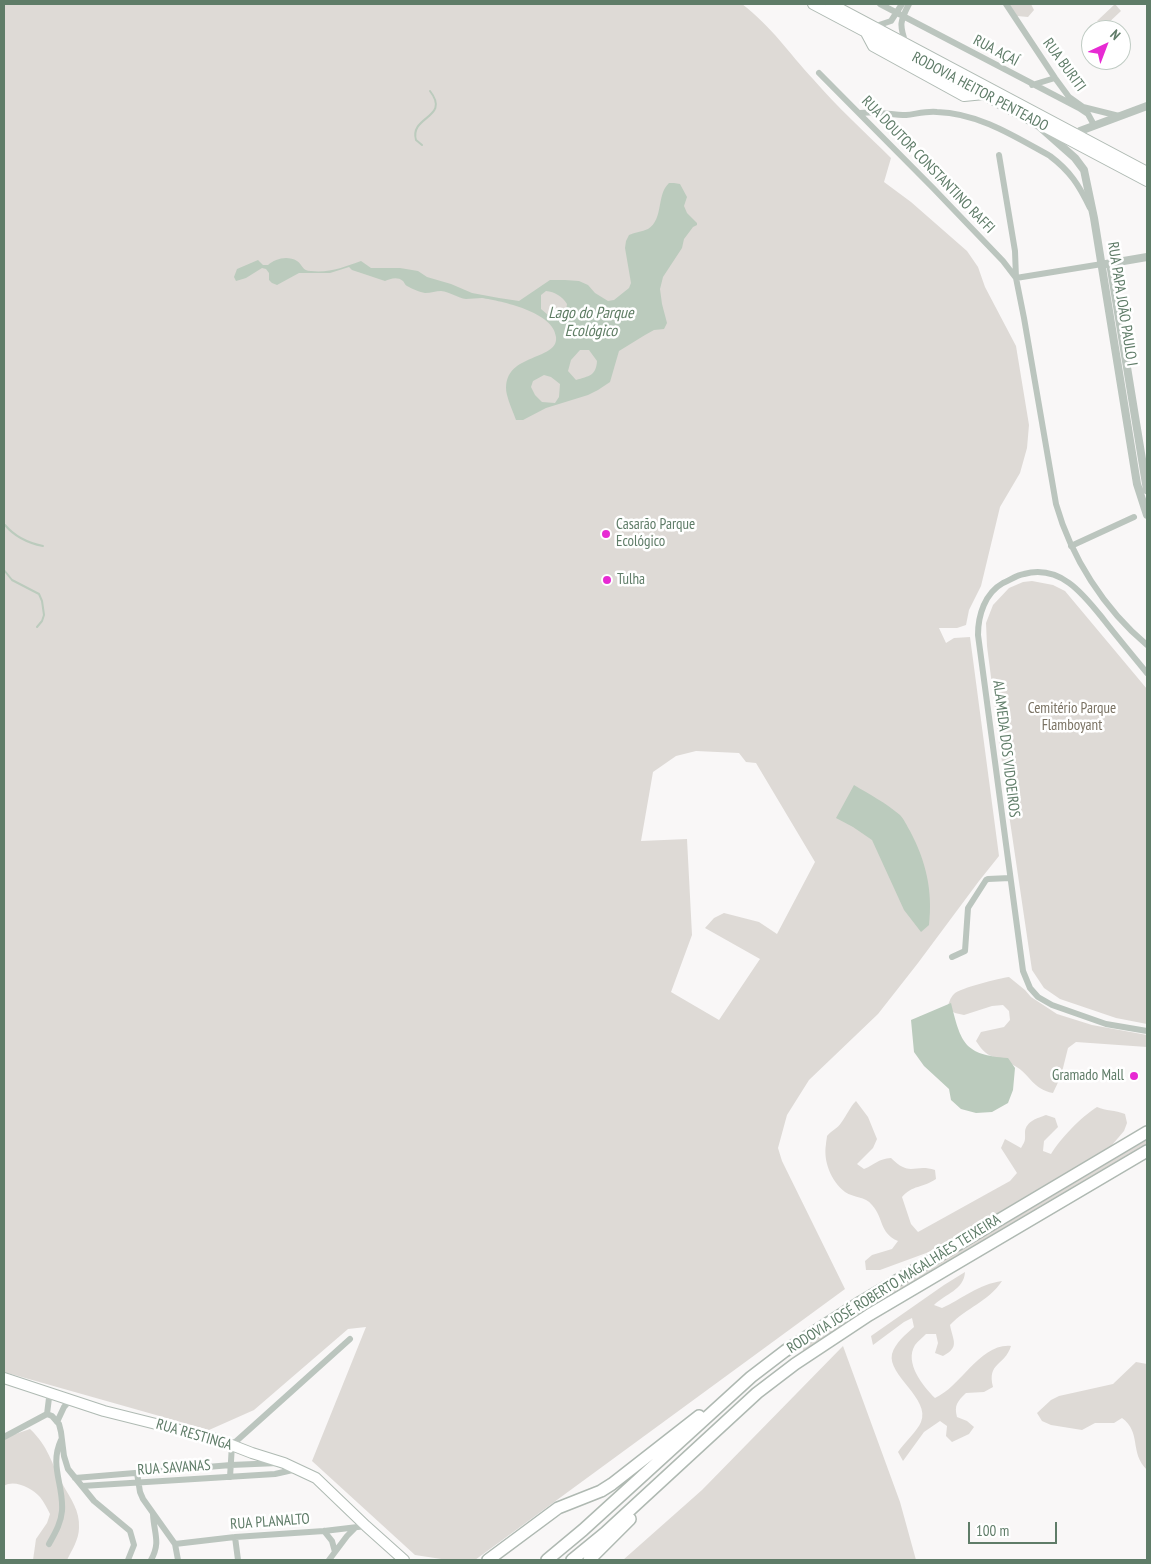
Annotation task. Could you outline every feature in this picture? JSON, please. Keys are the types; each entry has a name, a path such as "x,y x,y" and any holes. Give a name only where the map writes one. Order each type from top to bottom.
{"highway":[{"name":"RODOVIA JOSÉ ROBERTO MAGALHÃES TEIXEIRA","path":"547,1560 583,1530 751,1377 802,1339 1147,1132"},
{"name":"RODOVIA JOSÉ ROBERTO MAGALHÃES TEIXEIRA","path":"572,1560 757,1394 811,1353 869,1314 1147,1151"},
{"path":"488,1560 558,1508 601,1491 612,1484 751,1377"},
{"path":"589,1560 702,1444"}],"main road":[{"name":"RODOVIA HEITOR PENTEADO","path":"813,4 906,44 1147,181"},
{"name":"RODOVIA HEITOR PENTEADO","path":"831,4 984,94 1028,117 1147,172"},
{"name":"RUA RESTINGA","path":"4,1378 104,1411 216,1439 298,1469 316,1478 404,1560"}],"street":[{"name":"RUA AÇAÍ","path":"880,4 1088,114 1094,125"},
{"path":"902,4 900,26 906,44"},
{"path":"869,28 891,21 909,4"},
{"name":"RUA BURITI","path":"1006,4 1069,97 1083,107 1119,116"},
{"name":"RUA DOUTOR CONSTANTINO RAFFI","path":"819,73 1003,261 1016,278"},
{"path":"1032,85 1055,78"},
{"path":"1074,138 1080,131 1147,106"},
{"path":"860,113 905,115 936,112 967,115 984,121 1050,156 1059,163 1074,178 1094,218"},
{"name":"RUA PAPA JOÃO PAULO I","path":"1028,117 1075,158 1082,166 1085,175 1102,264 1137,484 1147,515"},
{"name":"RUA PAPA JOÃO PAULO I","path":"1074,138 1071,145 1075,158"},
{"path":"999,155 1015,251 1016,278 1056,504 1062,525 1082,567 1100,594 1119,617 1147,645"},
{"path":"1074,178 1085,175"},
{"path":"1016,278 1147,257"},
{"name":"RUA PAPA JOÃO PAULO I","path":"1110,263 1147,490"},
{"path":"1071,546 1134,516"},
{"name":"ALAMEDA DOS VIDOEIROS","path":"1147,673 1080,591 1066,579 1051,574 1037,572 1024,574 1000,585 989,594 978,621 978,635 1023,971 1030,988 1038,997 1052,1005 1078,1015 1106,1024 1147,1031"},
{"path":"952,957 965,951 968,906 986,880 1010,878"},
{"path":"230,1477 232,1445 350,1339"},
{"path":"46,1414 49,1398 47,1392"},
{"path":"57,1422 64,1407 70,1400"},
{"path":"4,1437 46,1414 52,1416 61,1432 64,1456 68,1469 94,1501 130,1532 134,1545 128,1560"},
{"path":"49,1544 60,1524 62,1511 62,1497 56,1470 57,1450 62,1439"},
{"name":"RUA SAVANAS","path":"75,1478 231,1465 284,1463"},
{"name":"RUA SAVANAS","path":"82,1486 275,1474 298,1469"},
{"path":"138,1473 138,1484 143,1499 176,1544 178,1560"},
{"path":"152,1513 157,1546 152,1560"},
{"name":"RUA PLANALTO","path":"176,1544 366,1526"},
{"path":"329,1560 355,1528"},
{"path":"324,1531 332,1541 335,1552"},
{"path":"235,1537 238,1560"}],"green space":[{"path":"4,4 742,4 771,31 832,100 891,158 884,182 911,202 967,251 978,267 985,287 1016,346 1029,425 1027,448 1020,473 1000,507 981,586 969,610 966,625 957,628 939,628 946,643 954,638 970,637 999,856 878,1014 809,1080 787,1115 778,1148 782,1161 845,1289 475,1560 448,1560 415,1555 312,1461 366,1327 348,1329 254,1410 209,1430 4,1372","holes":["696,751 739,753 746,762 756,763 815,862 777,934 759,922 724,913 714,918 705,928 760,959 719,1020 671,992 692,935 687,839 641,841 653,772 676,756"]},
{"path":"1008,4 1031,4 1034,10 1028,17 1017,16"},
{"path":"1115,4 1121,11 1111,20 1098,20"},
{"name":"Cemitério Parque Flamboyant","path":"1032,581 1053,585 1065,591 1147,689 1147,1024 1116,1018 1060,999 1044,988 1032,970 1007,801 987,646 986,623 993,605 1009,588 1023,582"},
{"path":"1009,977 1031,997 1057,1014 1092,1025 1147,1035 1147,1047 1076,1042 1068,1048 1061,1076 1053,1093 1040,1088 1015,1066 985,1052 976,1041 981,1032 1004,1027 1010,1020 1009,1011 1003,1005 992,1006 964,1015 955,1013 947,1008 954,994 964,989"},
{"path":"856,1101 868,1117 877,1139 873,1148 857,1164 864,1169 891,1158 908,1169 928,1168 935,1170 936,1179 910,1190 902,1197 911,1224 918,1232 1010,1181 1017,1173 1001,1148 1005,1139 1021,1148 1025,1140 1026,1128 1036,1119 1046,1115 1055,1118 1058,1127 1044,1141 1043,1151 1051,1154 1072,1128 1097,1107 1125,1114 1127,1123 1124,1131 1105,1151 1033,1195 929,1252 880,1270 866,1270 865,1261 872,1255 892,1249 898,1241 892,1238 885,1230 876,1210 869,1202 848,1194 840,1187 829,1170 825,1150 827,1136 840,1125"},
{"path":"1147,1136 1147,1146 804,1351 800,1345"},
{"path":"965,1272 964,1278 958,1287 934,1305 942,1308 978,1288 1002,1281 991,1294 950,1325 954,1343 952,1350 948,1353 943,1356 935,1353 938,1343 936,1334 926,1334 915,1345 912,1352 913,1367 920,1381 935,1398 953,1385 980,1358 990,1351 1000,1347 1011,1346 1008,1353 992,1373 993,1387 984,1392 966,1393 957,1404 957,1417 967,1421 974,1427 969,1434 952,1442 946,1436 947,1426 940,1421 924,1432 903,1461 898,1452 921,1422 922,1413 915,1396 896,1370 892,1362 892,1354 898,1342 914,1327 912,1318 873,1345 871,1336"},
{"path":"843,1346 900,1502 916,1560 623,1560 702,1490"},
{"path":"1136,1362 1147,1364 1147,1470 1138,1456 1132,1430 1122,1418 1114,1423 1095,1423 1082,1430 1051,1425 1042,1421 1037,1413 1051,1400 1059,1396 1113,1384"},
{"path":"30,1429 46,1449 78,1516 78,1536 67,1560 33,1560 36,1539 47,1523 50,1514 41,1499 32,1490 18,1484 4,1486 4,1438"}],"water":[{"name":"Lago do Parque Ecológico","path":"669,183 680,184 687,197 684,206 697,225 693,227 684,239 682,248 663,277 660,289 667,323 664,329 654,330 619,351 610,382 598,390 546,408 523,420 516,420 507,395 507,381 512,371 520,364 548,351 554,345 556,337 553,328 537,314 513,305 482,298 466,299 441,291 423,293 407,286 398,279 394,278 385,281 352,270 349,267 330,273 299,273 277,285 269,280 269,273 266,269 262,268 246,278 236,281 234,277 237,269 258,260 263,265 268,265 274,261 289,258 297,261 308,271 337,269 361,261 371,268 400,268 418,271 427,277 472,293 499,298 519,301 550,280 565,280 579,281 588,285 595,293 608,301 614,300 629,288 631,283 625,248 626,241 629,235 646,230 653,225 665,188","holes":["546,291 558,295 565,301 567,304 563,315 548,315 541,309 541,295","580,350 589,350 597,361 595,370 591,375 576,380 568,371 571,360","544,375 551,377 560,384 559,397 555,403 542,402 535,395 531,387 533,381"]},
{"path":"854,785 900,815 916,842 927,876 930,900 929,925 921,932 904,910 872,840 836,818"},
{"path":"951,1003 958,1028 967,1044 973,1050 982,1054 1008,1058 1015,1068 1013,1090 1008,1103 992,1112 976,1113 961,1109 951,1100 949,1089 924,1066 914,1052 911,1020"}],"waterway":[{"path":"422,145 416,140 415,132 418,126 436,107 435,100 430,91"},
{"path":"4,524 4,532"},
{"path":"5,525 22,539 43,546"},
{"path":"4,570 12,580 39,594 44,615 37,627"}],"place":[{"name":"Casarão Parque Ecológico","path":"606,534"},
{"name":"Tulha","path":"607,580"},
{"name":"Gramado Mall","path":"1134,1076"}]}
